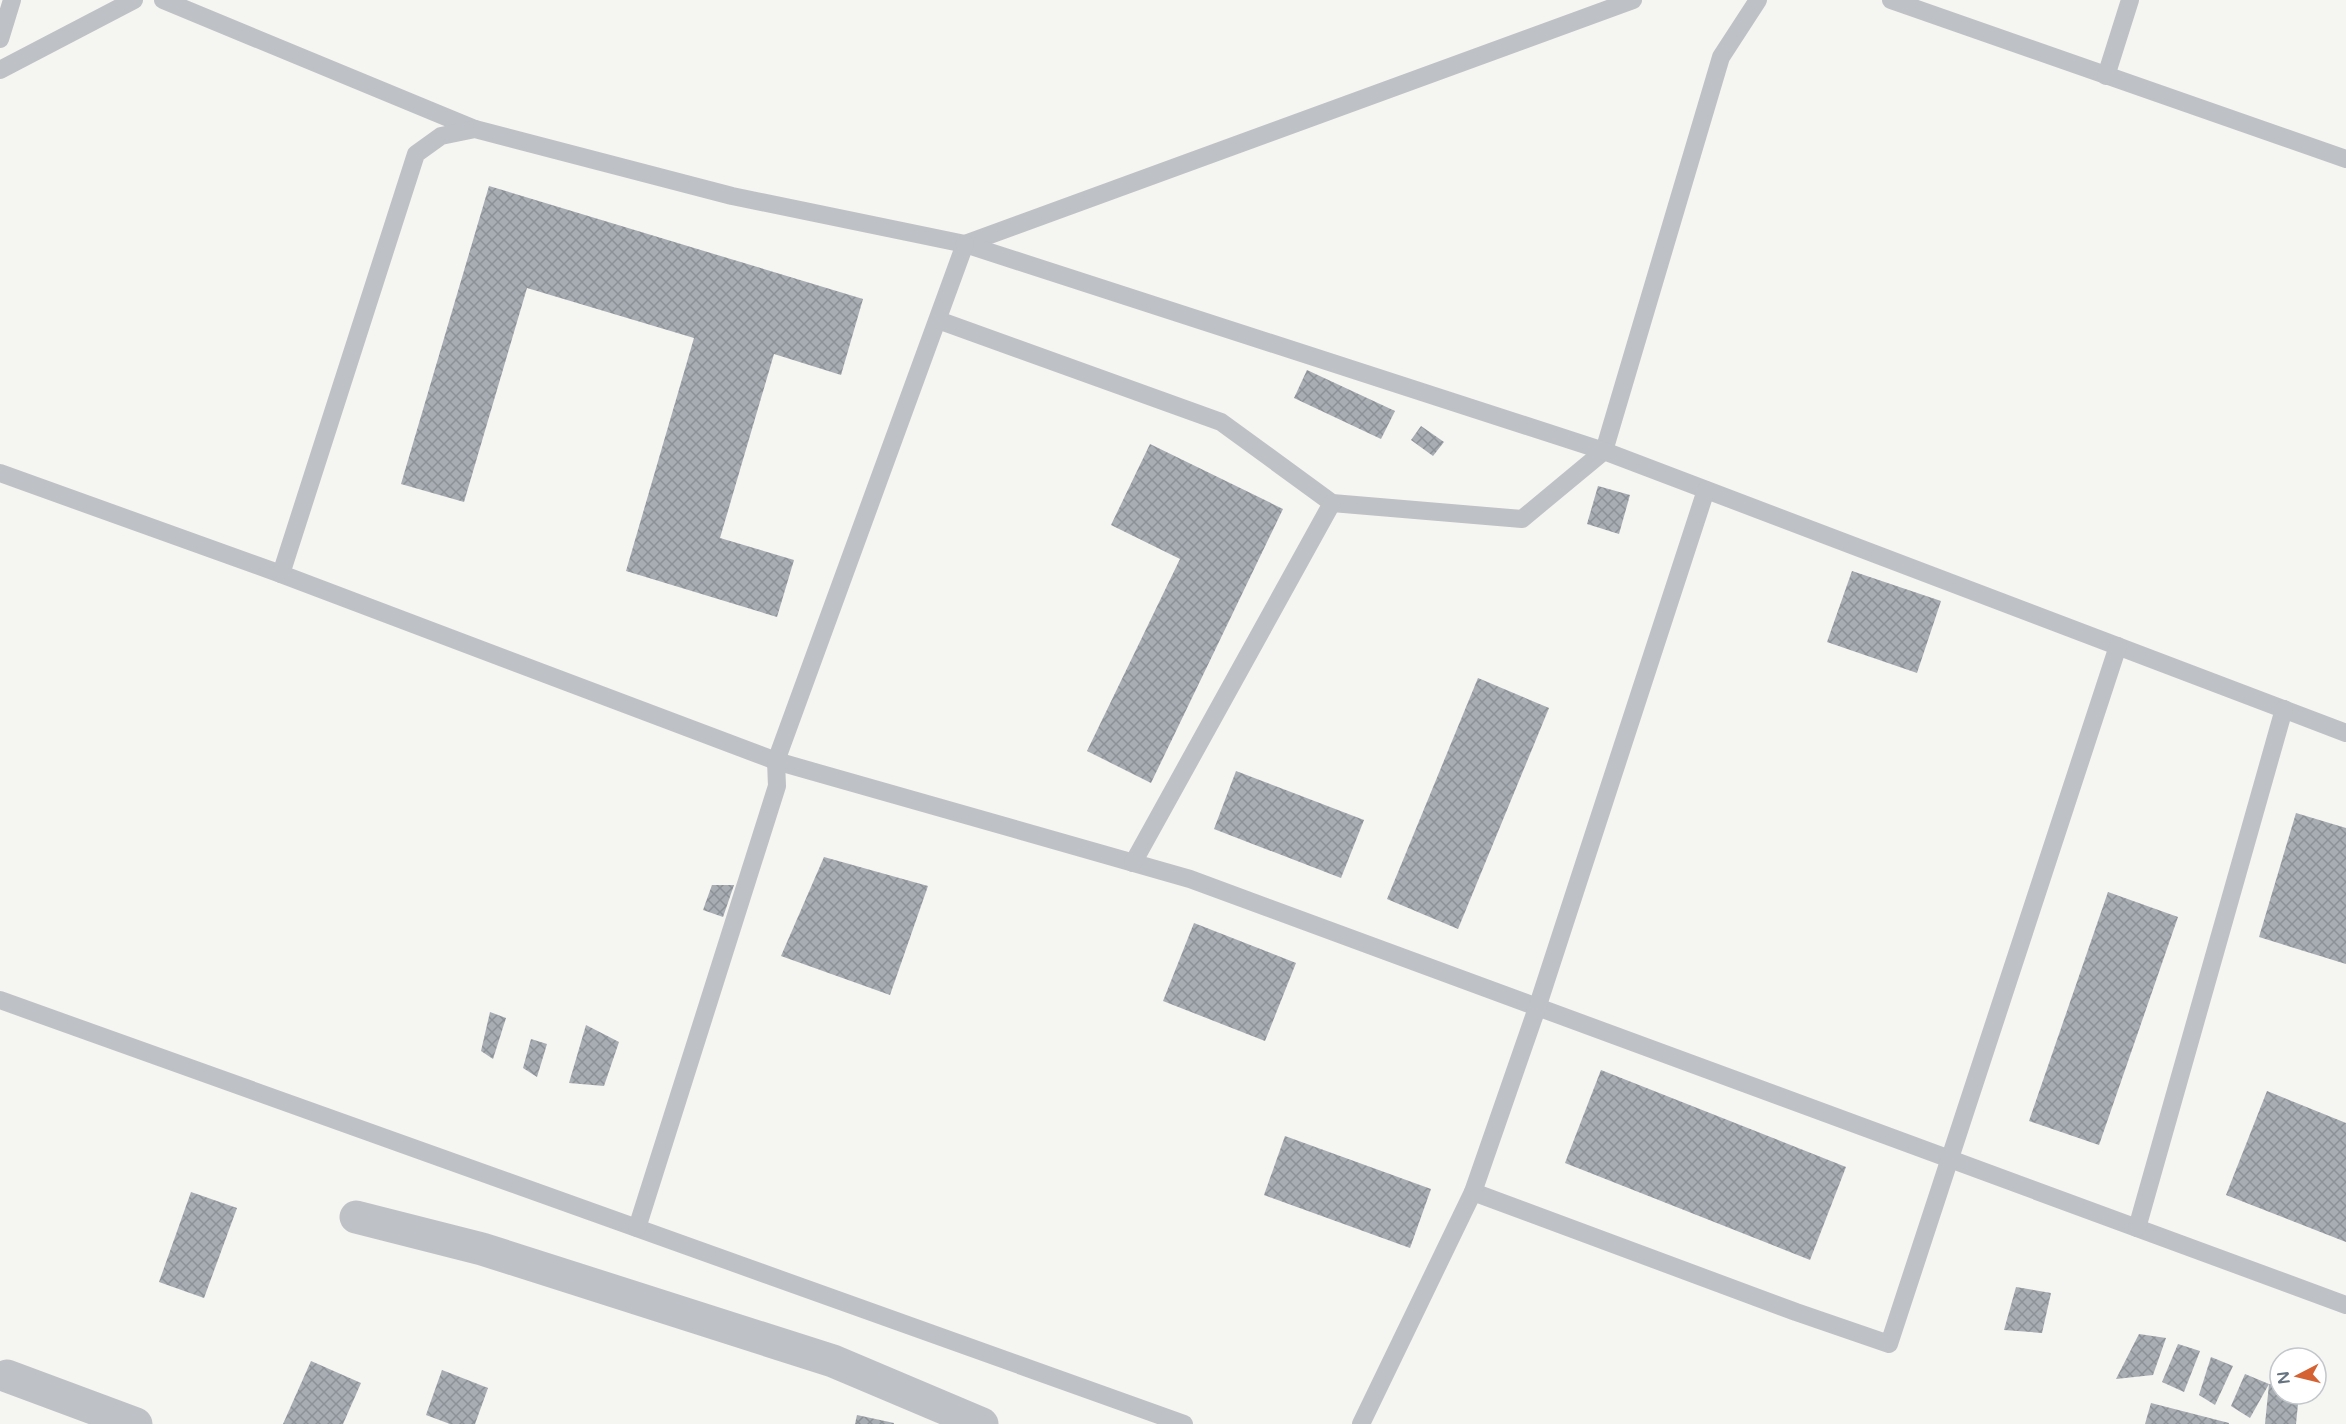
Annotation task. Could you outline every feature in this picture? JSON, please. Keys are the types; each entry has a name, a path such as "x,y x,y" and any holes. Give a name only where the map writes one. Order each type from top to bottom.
{"street":[{"path":"356,1217 482,1249 833,1361 982,1424"},
{"path":"7,1376 136,1424"}],"lane":[{"path":"0,39 12,0"},
{"path":"0,70 134,0"},
{"path":"163,0 475,129 732,196 965,244 1604,451 2346,733"},
{"path":"965,244 1633,0"},
{"path":"938,320 1221,422 1332,503 1522,519 1604,451 1721,57 1758,0"},
{"path":"1891,0 2346,159"},
{"path":"2106,76 2130,0"},
{"path":"280,574 416,154 441,136 475,129"},
{"path":"637,1228 777,786 776,761 965,244"},
{"path":"0,473 280,574 776,761 1190,879 2346,1305"},
{"path":"1360,1424 1473,1192 1537,1008 1706,490"},
{"path":"1133,863 1332,503"},
{"path":"1473,1192 1796,1312 1889,1344 2118,646"},
{"path":"2137,1228 2284,709"},
{"path":"0,1000 1184,1424"}],"building":[{"path":"489,186 863,299 841,375 774,354 720,538 794,560 777,617 626,571 694,338 527,288 464,502 401,484"},
{"path":"1307,370 1395,411 1381,439 1294,398"},
{"path":"1421,426 1444,442 1433,456 1411,440"},
{"path":"1150,444 1283,509 1151,783 1087,751 1180,559 1111,525"},
{"path":"1598,486 1630,495 1619,534 1587,524"},
{"path":"1852,571 1941,601 1917,673 1827,642"},
{"path":"1478,678 1549,708 1458,929 1387,899"},
{"path":"1236,771 1364,820 1341,878 1214,829"},
{"path":"2296,813 2346,828 2346,964 2259,937"},
{"path":"824,857 928,886 890,995 781,956"},
{"path":"712,885 734,885 723,917 703,910"},
{"path":"2108,892 2178,917 2099,1145 2029,1121"},
{"path":"1194,923 1296,963 1265,1041 1163,1001"},
{"path":"490,1012 506,1018 493,1059 481,1051"},
{"path":"586,1025 619,1042 604,1086 569,1083"},
{"path":"531,1039 547,1044 537,1077 523,1068"},
{"path":"1601,1070 1846,1167 1810,1260 1565,1163"},
{"path":"2267,1091 2346,1123 2346,1242 2226,1195"},
{"path":"1285,1136 1431,1189 1410,1248 1264,1195"},
{"path":"191,1192 237,1208 204,1298 159,1282"},
{"path":"2016,1287 2051,1293 2042,1333 2004,1330"},
{"path":"2139,1334 2166,1338 2153,1375 2116,1379"},
{"path":"2178,1344 2200,1351 2184,1392 2162,1382"},
{"path":"2211,1357 2233,1366 2215,1405 2199,1395"},
{"path":"311,1361 361,1383 343,1424 283,1424"},
{"path":"442,1370 488,1388 475,1424 450,1424 426,1415"},
{"path":"2245,1374 2268,1384 2250,1418 2231,1406"},
{"path":"2268,1394 2268,1406 2298,1406 2296,1424 2265,1424"},
{"path":"2151,1403 2229,1423 2229,1424 2145,1424"},
{"path":"857,1415 894,1423 894,1424 855,1424"}]}
